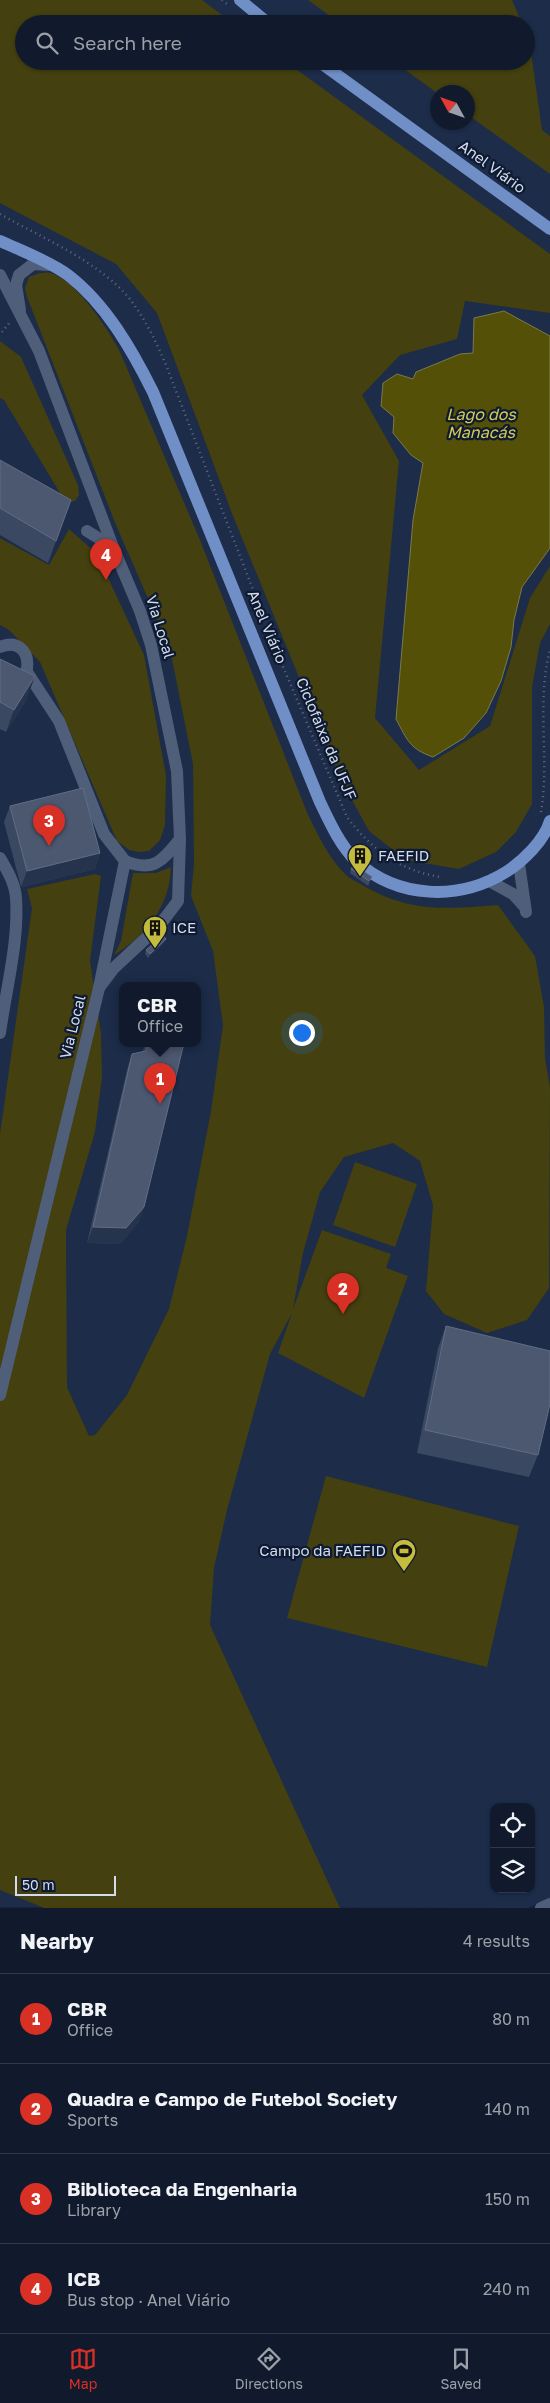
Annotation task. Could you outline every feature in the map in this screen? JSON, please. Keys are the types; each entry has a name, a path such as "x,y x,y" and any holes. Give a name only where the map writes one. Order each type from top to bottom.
{"main road":[{"path":"240,0 258,15"},
{"name":"Anel Viário","path":"330,70 550,230"},
{"name":"Anel Viário","path":"0,240 67,274 91,295 136,358 145,374 334,832 356,860 388,881 420,892 449,893 491,882 519,864 534,846 544,820"}],"street":[{"path":"21,316 16,285 19,275 33,264 49,265"},
{"name":"Via Local","path":"0,275 38,351 113,547 140,611 151,645 177,771 180,839 178,901 159,926 114,968 99,988 0,1395"},
{"path":"87,531 113,547"},
{"path":"0,647 11,644 22,649 28,660 27,672 19,681 13,683 0,682"},
{"path":"27,672 59,721 104,834 125,862 143,867 161,862 180,839"},
{"path":"0,858 13,883 16,897 15,936 0,1033"},
{"path":"99,988 125,862"},
{"path":"491,882 513,894 525,909 519,864"},
{"path":"541,1908 550,1904"}],"path":[{"name":"Ciclofaixa da UFJF","path":"0,214 96,268 115,284 137,309 163,358 281,662 347,817 372,847 394,863 416,872 445,877"},
{"path":"549,745 545,674 550,650"},
{"path":"544,820 550,770"}],"shaded area":[{"path":"0,0 550,0 550,1898 528,1908 0,1907"},
{"path":"0,0 202,0 222,15 15,15 15,70 297,70 550,254 550,313 465,301 457,339 400,355 362,395 399,461 375,718 419,770 490,726 530,598 550,566 550,624 540,643 532,687 532,804 516,832 496,852 459,869 406,860 369,831 341,780 233,516 157,313 116,264 0,203"},
{"path":"308,0 512,0 518,15 329,15"},
{"path":"405,70 534,70 542,130 550,136 550,174 475,120 475,85 430,85 430,88"},
{"path":"40,273 51,273 71,285 100,319 120,352 200,540 308,815 334,861 352,879 381,895 398,901 414,905 446,908 498,905 535,956 544,1007 545,1059 550,1087 549,1288 527,1320 487,1333 444,1314 426,1291 433,1205 420,1161 393,1143 344,1157 320,1192 303,1253 293,1309 322,1230 391,1254 386,1268 408,1276 364,1398 278,1353 292,1313 270,1354 227,1510 214,1568 210,1625 340,1908 44,1908 0,1890 0,1134 32,908 27,889 95,874 101,876 90,961 101,1033 102,1077 95,1132 66,1230 67,1387 89,1436 95,1435 127,1395 169,1309 187,1236 211,1111 223,1025 213,951 191,896 194,864 193,764 170,649 116,525 27,297 25,288 29,277"},
{"path":"0,341 21,357 78,485 79,495 75,501 70,502 63,498 4,400 0,398"},
{"path":"69,529 97,554 144,655 166,776 165,825 160,840 149,851 129,850 117,841 40,662 9,630 0,625 0,538 49,565"},
{"path":"171,867 166,895 154,918 136,939 114,955 121,941 133,873 156,873"},
{"path":"355,1162 417,1184 395,1247 333,1225"},
{"name":"Campo da FAEFID","path":"326,1476 519,1526 487,1667 287,1618"}],"water":[{"name":"Lago dos Manacás","path":"504,311 550,336 550,548 522,587 514,620 511,647 501,681 486,713 464,738 433,757 419,751 410,743 396,719 413,520 423,463 411,455 393,433 394,417 381,406 383,383 397,374 413,379 416,372 460,354 473,353 474,318"}],"building":[{"path":"0,460 71,500 56,541 0,508"},
{"path":"0,659 35,676 14,710 0,702"},
{"path":"83,788 100,853 27,871 10,806"},
{"path":"354,865 372,877 369,881 351,869"},
{"path":"163,935 166,939 150,954 146,950"},
{"path":"147,1047 183,1047 144,1207 126,1228 93,1227 132,1054 146,1051"},
{"path":"446,1326 550,1351 550,1404 538,1455 425,1430"}],"place":[{"name":"ICB","path":"106,580"},
{"name":"Biblioteca da Engenharia","path":"49,846"},
{"name":"FAEFID","path":"360,877"},
{"name":"ICE","path":"155,949"},
{"name":"CBR","path":"160,1104"},
{"name":"Quadra e Campo de Futebol Society","path":"343,1314"},
{"name":"Campo da FAEFID","path":"404,1572"}]}
